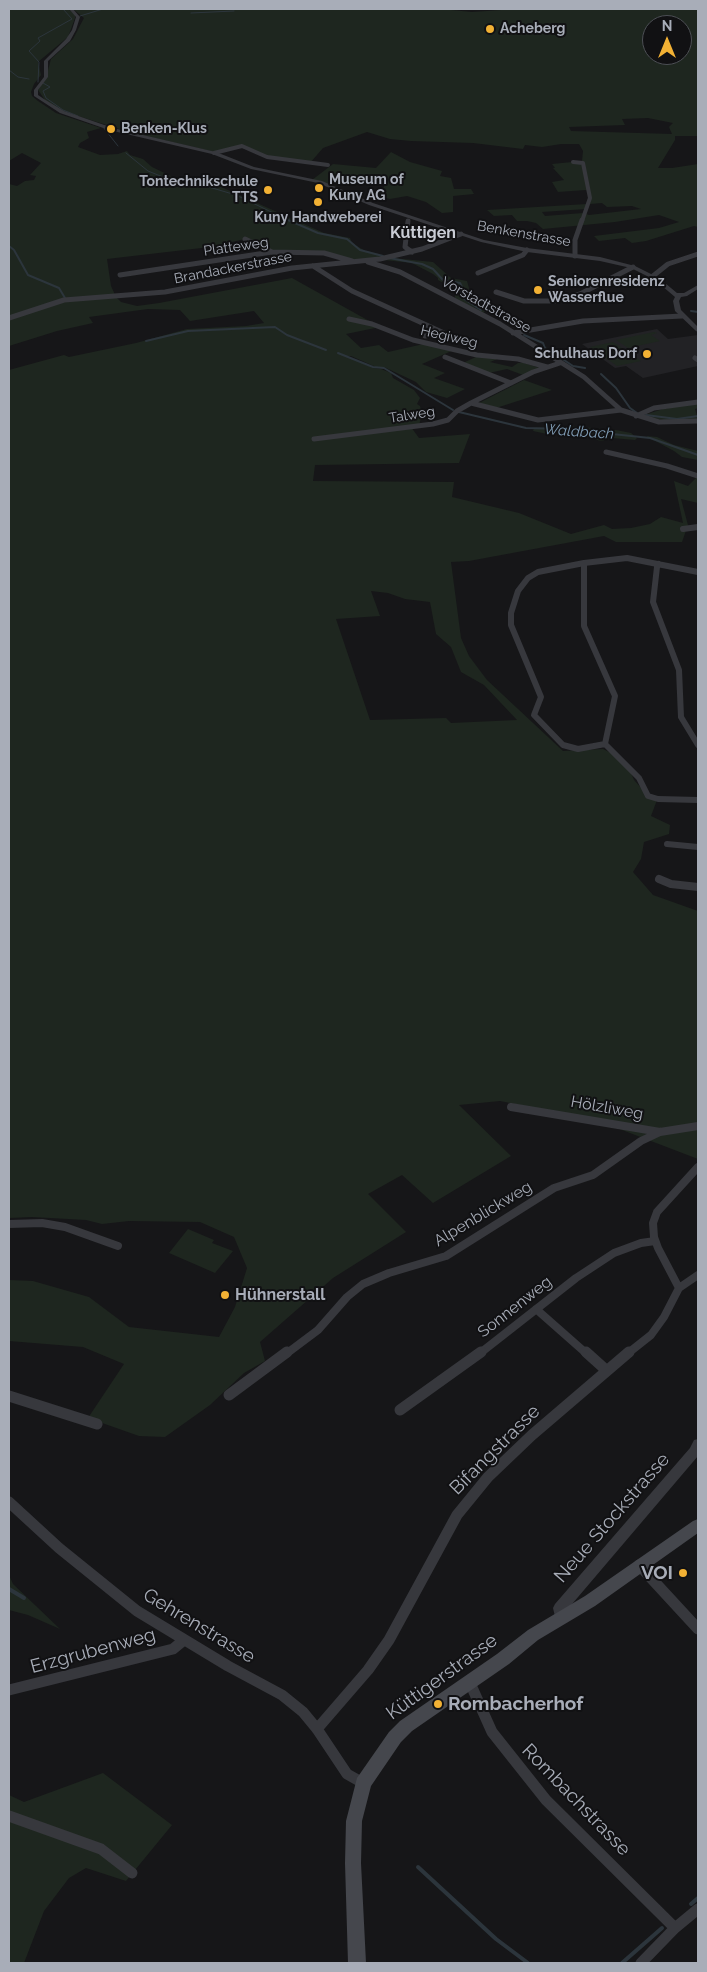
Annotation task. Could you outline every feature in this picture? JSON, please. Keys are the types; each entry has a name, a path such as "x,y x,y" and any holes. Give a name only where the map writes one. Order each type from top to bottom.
{"main road":[{"name":"Küttigerstrasse","path":"357,1963 354,1821 363,1783 390,1744 406,1726 470,1683 561,1617 590,1601 698,1525"}],"street":[{"name":"Benkenstrasse","path":"72,9 78,17 74,30 68,40 46,61 46,77 36,87 36,95 51,106 82,120 214,153 253,168 325,184 371,204 499,245 633,267 653,276 672,294 678,296"},
{"path":"214,153 242,146 251,148 267,157 328,164"},
{"path":"573,162 583,163 590,198 575,240 575,256"},
{"path":"408,221 405,247 412,252"},
{"name":"Brandackerstrasse","path":"9,318 60,300 165,292 259,274 366,261 412,252 461,234"},
{"path":"245,239 272,252"},
{"path":"478,272 512,260 523,255 527,250"},
{"name":"Platteweg","path":"120,275 272,252 318,252 348,258 354,262"},
{"path":"653,276 668,264 698,254"},
{"name":"Vorstadtstrasse","path":"366,261 400,272 513,333 591,382 621,410 659,422 698,421"},
{"path":"313,266 352,291 444,333 425,336"},
{"path":"496,292 524,301 555,301 580,294 633,267"},
{"path":"698,287 686,295 678,296 676,306 682,316 698,330"},
{"path":"513,333 590,321 682,316"},
{"name":"Hegiweg","path":"349,319 372,324 412,340 481,356 518,359 547,367"},
{"path":"445,357 511,383"},
{"name":"Talweg","path":"314,439 433,424 448,420 457,410 511,383 560,362"},
{"path":"636,416 654,408 698,402"},
{"path":"471,403 538,420 621,410"},
{"path":"606,452 667,466 698,476"},
{"path":"682,529 698,527"},
{"path":"605,744 578,750 563,745 534,715 541,697 511,625 511,613 518,591 528,578 538,572 584,563 627,558 698,572"},
{"path":"584,563 584,626 616,696 605,744"},
{"path":"659,564 657,567 653,602 679,670 681,717 698,745"},
{"path":"605,744 639,778 648,796 658,799 698,800"},
{"path":"667,844 698,847"},
{"path":"659,879 671,884 698,887"},
{"name":"Hölzliweg","path":"510,1107 660,1132 698,1126"},
{"name":"Alpenblickweg","path":"229,1395 318,1330 346,1297 363,1284 388,1273 446,1256 554,1188 593,1175 641,1141 660,1132"},
{"path":"679,1288 655,1241 653,1223 657,1212 698,1167"},
{"path":"9,1224 42,1224 64,1227 118,1246"},
{"name":"Sonnenweg","path":"400,1410 460,1368 576,1278 614,1253 641,1243 655,1241"},
{"name":"Bifangstrasse","path":"318,1729 368,1670 389,1640 457,1515 488,1478 526,1441 606,1370 651,1335 664,1317 679,1288 698,1275"},
{"path":"536,1309 606,1370"},
{"path":"9,1396 24,1399 78,1420 97,1424"},
{"name":"Neue Stockstrasse","path":"561,1617 560,1608 696,1450 698,1444"},
{"name":"Gehrenstrasse","path":"9,1502 59,1548 138,1611 184,1640 282,1695 303,1712 318,1729 347,1774 363,1783"},
{"path":"639,1565 698,1629"},
{"name":"Erzgrubenweg","path":"9,1690 173,1649 184,1640"},
{"name":"Rombachstrasse","path":"470,1683 492,1732 546,1800 676,1928"},
{"path":"9,1816 101,1849 132,1872"},
{"path":"641,1963 698,1909"}],"shaded area":[{"path":"9,9 68,9 75,14 75,18 68,37 38,62 41,75 31,92 32,96 56,113 101,128 87,132 89,138 80,143 78,147 100,155 118,154 127,151 130,155 143,159 152,167 173,177 219,186 324,233 350,238 352,243 367,252 388,257 354,262 334,255 272,252 245,239 210,247 107,259 111,286 116,297 121,302 137,306 159,303 292,278 380,327 346,334 361,348 379,345 388,352 428,343 456,349 422,364 445,373 434,378 465,389 447,398 426,392 416,382 384,367 376,367 347,356 373,368 391,373 393,378 414,390 420,398 417,404 420,406 422,413 419,426 411,427 419,438 470,434 459,463 315,465 313,481 454,482 452,497 519,513 571,534 604,525 612,529 631,528 650,524 661,517 683,523 674,481 688,486 698,476 698,503 681,499 688,525 682,542 616,542 604,536 469,561 451,562 461,638 469,656 487,680 563,751 603,749 615,755 629,768 634,780 643,790 657,800 651,816 670,825 669,834 644,842 641,859 633,872 653,895 698,911 698,1159 596,1120 500,1101 459,1105 511,1156 433,1203 402,1175 368,1194 406,1232 333,1278 260,1342 265,1361 244,1373 210,1405 165,1437 139,1436 88,1418 124,1364 83,1347 9,1341 9,1280 33,1281 89,1297 129,1327 219,1337 235,1307 247,1268 234,1237 200,1222 129,1221 102,1224 86,1220 32,1217 9,1218 9,370 64,355 69,357 136,343 187,329 246,326 264,323 254,311 190,321 180,310 148,309 89,317 93,323 57,331 9,346 9,184 17,186 25,181 34,180 36,176 30,175 41,163 22,153 9,161","holes":["371,591 388,593 405,599 430,602 436,634 451,647 461,672 484,685 517,720 451,723 446,718 370,720 336,619 380,616"]},
{"path":"73,9 441,9 472,12 516,9 698,9 698,136 675,136 675,140 658,168 698,164 698,227 694,226 646,241 632,243 625,238 599,241 594,236 659,228 679,222 659,215 615,222 543,229 536,223 517,221 512,215 494,216 487,210 587,204 586,209 542,212 545,216 583,213 589,215 641,209 632,206 607,207 602,203 590,204 591,195 586,190 558,192 552,182 564,180 553,168 555,168 552,164 582,161 583,151 579,144 542,147 525,145 523,149 473,143 390,139 367,132 323,148 310,163 264,155 244,146 215,152 129,132 62,111 45,100 38,90 47,74 51,59 73,39 84,18","holes":["648,118 673,123 669,127 672,134 571,131 569,127 625,125 622,119"]},
{"path":"391,152 410,162 442,171 440,176 451,178 454,189 471,189 474,194 453,196 453,212 442,213 426,202 407,196 390,199 378,196 389,179 340,175 331,186 312,180 333,164 376,168"},
{"path":"393,258 433,262 451,278 467,281 469,288 467,297 489,308 488,311 482,313 455,298 457,285 445,284 433,274 412,263 384,260"},
{"name":"Schulhaus Dorf","path":"657,329 668,339 698,335 698,366 643,378 626,366 615,368 582,344"},
{"path":"657,333 651,335 660,341 628,348 616,340"},
{"path":"613,342 641,361 617,366 590,347"},
{"path":"478,356 500,358 490,362 512,367 518,363 524,363 540,368 523,375 507,369 489,373 463,363"},
{"path":"524,380 552,390 496,408 479,403"},
{"path":"698,403 698,408 695,409 698,419 669,421 641,416 663,409"},
{"path":"569,426 616,430 631,433 637,438 635,440 612,438 601,441 568,432 547,432 547,434 533,431 534,428"},
{"path":"646,436 657,437 674,445 698,451 698,460 682,457"},
{"path":"188,1229 214,1240 212,1243 233,1251 215,1273 169,1253"},
{"path":"9,1575 13,1584 60,1629 28,1615 9,1610"},
{"path":"103,1773 172,1825 126,1881 86,1868 69,1878 44,1911 24,1963 9,1963 9,1795 24,1802"}],"waterway":[{"path":"38,82 39,62 29,51 40,41 38,38 72,19 63,9"},
{"path":"80,16 103,9"},
{"path":"191,13 234,11"},
{"path":"9,70 18,77 29,79"},
{"path":"43,83 50,87 43,91 46,98 63,110 78,116"},
{"path":"103,127 118,146"},
{"path":"126,153 148,171 163,177 202,185 236,195 290,221"},
{"path":"288,220 318,233 347,239 360,250 383,256"},
{"name":"Waldbach","path":"9,246 14,250 28,275 59,288 65,298"},
{"path":"389,258 422,264 433,269 443,280 460,283 462,287 460,296 481,310"},
{"path":"691,311 698,312"},
{"name":"Waldbach","path":"146,341 188,331 275,327 287,335 326,350"},
{"path":"524,335 543,343 545,348 550,351"},
{"name":"Waldbach","path":"338,353 373,367 384,368 453,410"},
{"path":"555,354 573,366 585,368"},
{"path":"601,374 616,388 630,408 637,413"},
{"name":"Waldbach","path":"459,412 526,428 565,429 650,438 698,455"},
{"path":"646,415 677,419 698,416"},
{"path":"9,1589 24,1598"},
{"path":"418,1867 496,1939 528,1963"},
{"path":"691,1904 698,1898"},
{"path":"622,1963 662,1928"}],"place":[{"name":"Acheberg","path":"490,29"},
{"name":"Benken-Klus","path":"111,129"},
{"name":"Museum of Kuny AG","path":"319,188"},
{"name":"Tontechnikschule TTS","path":"268,190"},
{"name":"Kuny Handweberei","path":"318,202"},
{"name":"Seniorenresidenz Wasserflue","path":"538,290"},
{"name":"Schulhaus Dorf","path":"647,354"},
{"name":"Hühnerstall","path":"225,1295"},
{"name":"VOI","path":"683,1573"},
{"name":"Rombacherhof","path":"438,1704"}],"district":[{"name":"Küttigen","path":"423,233"}]}
